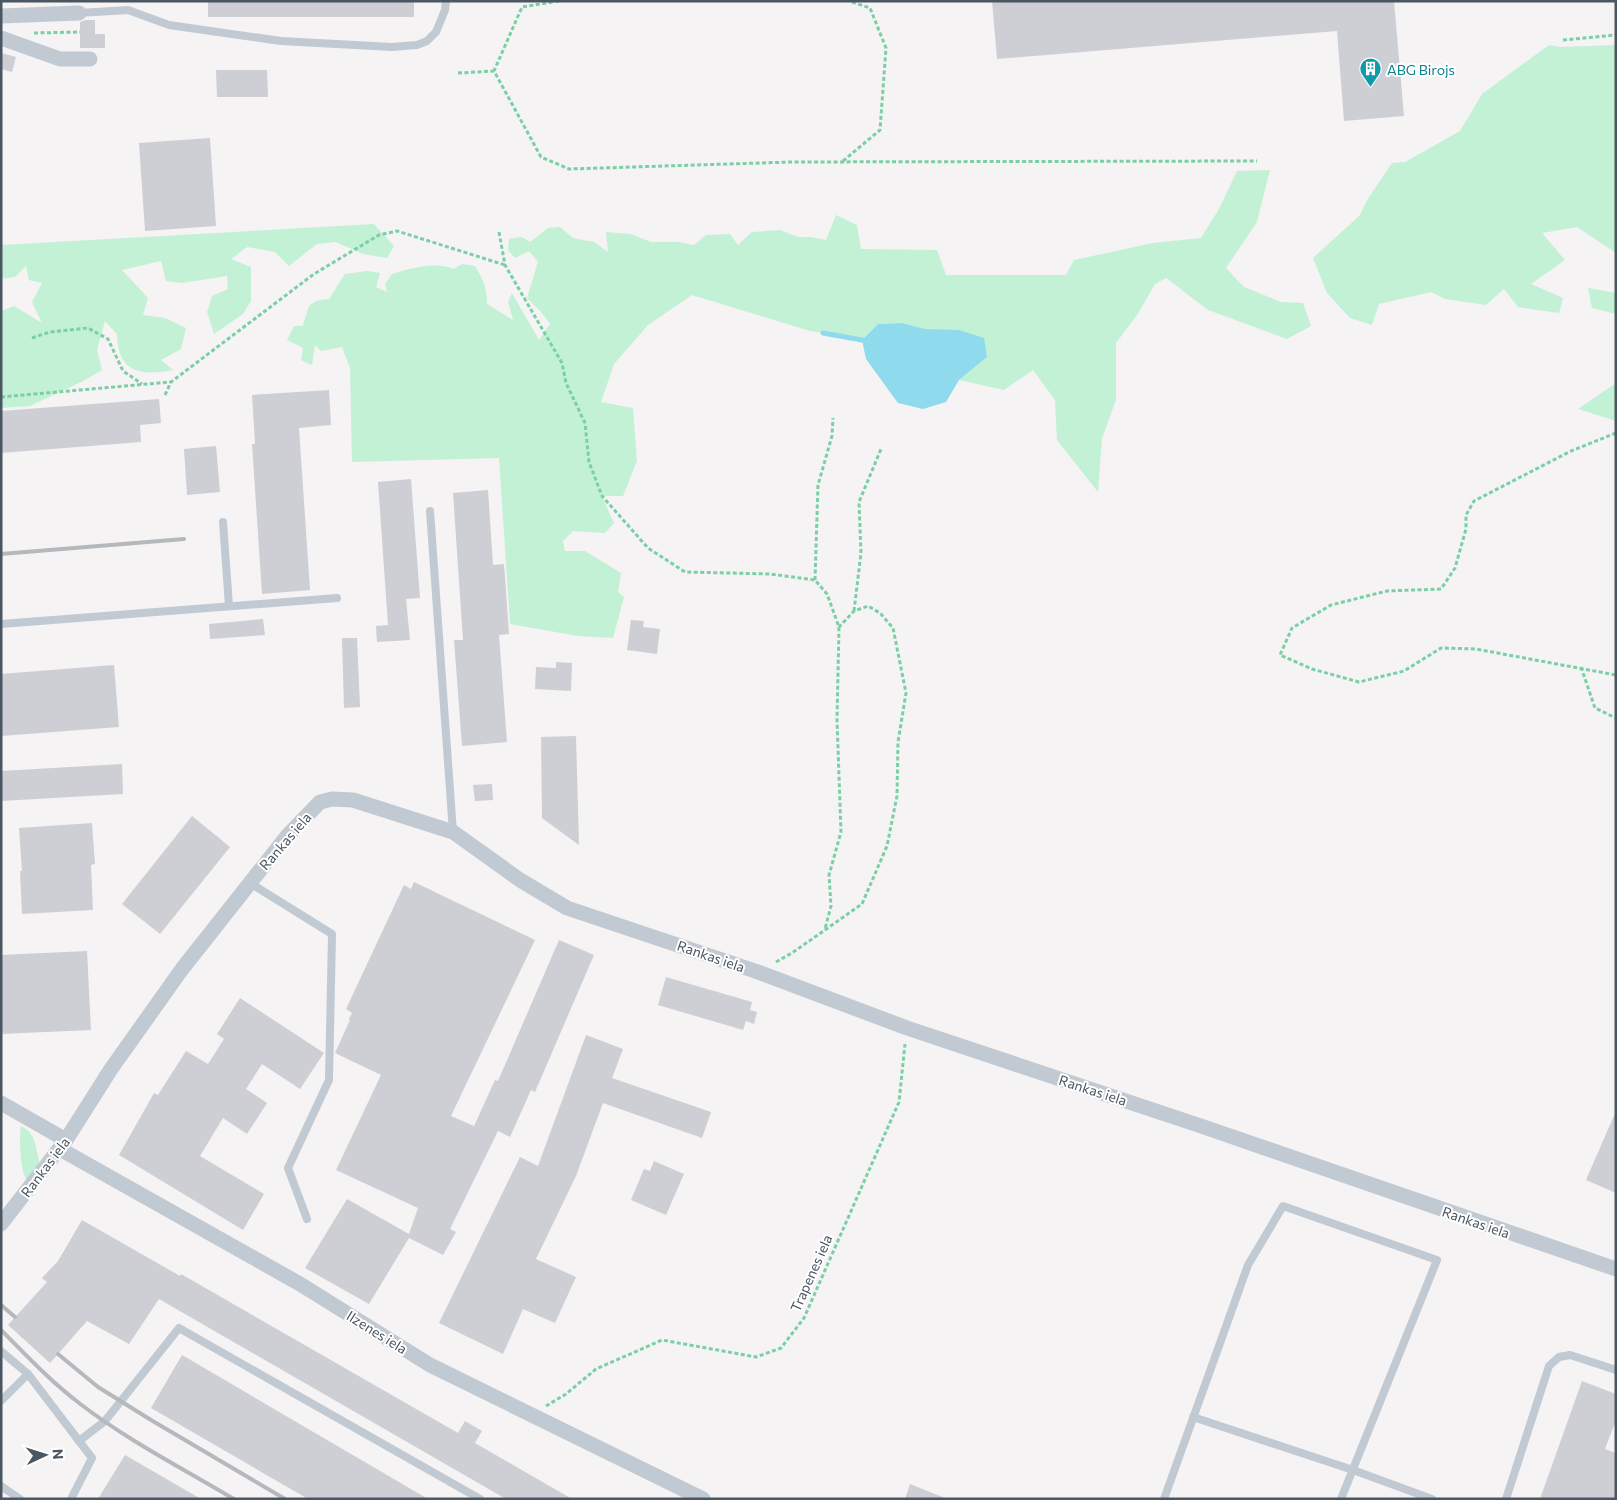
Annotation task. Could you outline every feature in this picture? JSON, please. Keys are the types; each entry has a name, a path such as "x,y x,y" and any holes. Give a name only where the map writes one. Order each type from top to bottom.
{"street":[{"path":"1,16 79,13"},
{"path":"1,38 60,58 90,59"},
{"name":"Rankas iela","path":"1,1224 63,1144 111,1069 182,969 288,835 320,802 332,799 353,800 453,832 520,880 567,908 758,972 907,1028 1201,1126 1616,1269"},
{"name":"Ilzenes iela","path":"1,1103 63,1144 300,1284 430,1365 703,1499"}],"lane":[{"path":"128,10 129,1"},
{"path":"79,13 128,10 168,25 281,41 392,47 417,45 427,41 436,32 445,10 446,1"},
{"path":"430,511 453,832"},
{"path":"223,522 229,606"},
{"path":"1,624 337,598"},
{"path":"250,883 332,934 329,1080 288,1168 307,1219"},
{"path":"1164,1499 1248,1265 1283,1206 1437,1260 1341,1499"},
{"path":"79,1441 105,1421 179,1328 480,1499"},
{"path":"1,1351 28,1374 92,1458 71,1499"},
{"path":"1506,1499 1549,1366 1559,1357 1570,1355 1616,1370"},
{"path":"1,1402 28,1374"},
{"path":"1193,1418 1353,1470 1432,1499"},
{"path":"1,1486 20,1499"}],"path":[{"path":"494,71 522,7 559,1"},
{"path":"843,161 880,130 886,48 870,8 849,1"},
{"path":"28,33 80,32"},
{"path":"1562,40 1616,35"},
{"path":"458,73 494,71"},
{"path":"494,71 541,157 569,170 843,161 1257,160"},
{"path":"165,395 171,382 314,274 378,234 397,231 505,264"},
{"path":"499,232 505,264 562,363 566,383 585,423 589,462 602,496 648,548 685,572 770,574 815,580 827,594 839,627 837,720 841,832 829,875 831,906 825,929"},
{"path":"32,338 50,332 88,328 108,339 124,371 142,385"},
{"path":"1,397 171,382"},
{"path":"815,580 818,485 832,436 833,418"},
{"path":"1616,433 1571,451 1474,501 1466,515 1466,529 1455,568 1440,589 1387,591 1330,605 1292,628 1280,655 1312,670 1359,682 1404,671 1441,648 1476,649 1616,675"},
{"path":"854,611 861,553 859,502 881,449"},
{"path":"758,972 792,953 862,904 887,846 897,796 898,742 906,694 893,628 880,613 868,606 854,611 839,627"},
{"path":"1581,667 1595,708 1616,718"},
{"name":"Trapenes iela","path":"531,1416 566,1394 596,1369 662,1340 756,1357 781,1348 804,1318 900,1102 907,1028"}],"green space":[{"path":"1549,45 1560,47 1616,45 1616,253 1577,227 1542,233 1565,260 1531,284 1563,298 1559,313 1518,307 1504,289 1486,305 1445,299 1431,292 1379,304 1372,325 1350,318 1327,293 1313,258 1360,215 1367,200 1392,163 1405,162 1460,131 1482,94"},
{"path":"1270,170 1257,222 1226,268 1244,287 1281,302 1303,303 1311,326 1287,339 1208,310 1166,278 1155,284 1137,315 1116,343 1116,400 1102,438 1098,492 1057,440 1055,400 1033,370 1004,390 959,380 987,357 931,329 902,323 878,324 862,340 810,331 692,295 648,325 614,364 601,402 633,408 637,461 623,496 602,496 614,523 605,533 573,531 563,541 565,551 585,551 621,573 618,592 624,597 613,638 578,636 510,624 499,458 352,462 350,368 342,347 321,351 315,345 312,365 301,360 303,348 287,340 294,326 303,326 310,306 316,301 329,299 345,274 367,271 380,273 376,287 387,292 385,284 392,274 431,265 454,269 462,264 475,266 484,284 487,304 513,320 508,302 512,293 539,340 550,324 527,298 538,262 529,251 515,258 508,250 509,239 522,237 530,242 548,228 560,227 573,238 594,242 608,252 606,232 631,234 651,242 679,242 694,245 706,235 730,234 738,245 752,232 780,230 798,237 826,240 836,215 857,225 861,249 937,250 946,275 1066,275 1074,260 1153,243 1201,238 1219,209 1237,171"},
{"path":"374,224 394,246 387,258 363,254 336,242 317,244 289,266 275,252 247,247 231,259 251,267 251,301 243,314 214,334 207,312 212,296 228,289 227,276 182,283 166,281 161,261 122,270 148,298 143,315 165,318 186,328 181,349 161,360 173,370 141,372 126,364 118,347 117,334 105,321 97,350 102,370 30,406 1,408 1,311 14,306 42,323 32,302 42,283 29,280 26,266 15,277 1,279 1,245"},
{"path":"1588,288 1616,293 1616,314 1592,308"},
{"path":"1616,383 1616,421 1578,409"},
{"path":"21,1126 32,1136 39,1160 39,1163 27,1180 21,1163"}],"water":[{"path":"902,323 925,329 959,330 984,338 987,357 959,380 946,402 923,409 898,403 866,359 862,340 878,324"}],"building":[{"path":"208,1 414,1 414,17 208,17"},
{"name":"ABG Birojs","path":"992,1 1394,1 1404,116 1344,121 1337,31 997,59"},
{"path":"95,20 95,34 105,34 105,48 80,48 80,22"},
{"path":"1,53 16,57 12,72 1,69"},
{"path":"216,70 267,70 268,97 217,97"},
{"path":"210,138 216,226 145,231 139,143"},
{"path":"329,390 331,425 299,428 310,590 262,594 252,444 255,444 252,395"},
{"path":"159,399 161,423 140,425 141,442 1,453 1,411"},
{"path":"216,446 220,492 187,495 184,449"},
{"path":"411,479 420,598 406,599 410,640 377,642 376,626 388,625 378,482"},
{"path":"488,490 493,565 504,564 509,634 499,635 507,742 462,746 454,640 463,640 453,493"},
{"path":"263,619 265,635 210,639 209,624"},
{"path":"631,620 644,621 643,627 660,629 657,654 627,650"},
{"path":"342,638 357,638 360,707 344,708"},
{"path":"556,662 572,663 571,691 535,689 536,667 556,668"},
{"path":"114,665 119,727 1,736 1,674"},
{"path":"576,736 579,845 542,818 541,737"},
{"path":"122,764 123,794 1,801 1,771"},
{"path":"492,784 493,800 475,801 473,785"},
{"path":"192,816 230,847 160,934 122,904"},
{"path":"92,823 95,864 91,865 93,910 22,914 19,828"},
{"path":"414,882 535,940 451,1116 474,1126 495,1080 498,1081 559,940 594,955 535,1092 531,1090 510,1137 498,1131 450,1229 456,1232 443,1255 409,1238 369,1304 305,1268 347,1199 409,1234 418,1208 336,1170 381,1075 335,1053 352,1013 346,1009 404,885 411,889"},
{"path":"87,951 91,1030 1,1034 1,955"},
{"path":"666,977 752,1002 750,1010 757,1012 754,1024 746,1021 743,1030 658,1005"},
{"path":"240,998 324,1053 300,1089 262,1064 246,1089 267,1103 247,1134 223,1118 200,1156 264,1194 243,1230 119,1155 154,1093 158,1095 186,1051 208,1064 224,1039 217,1034"},
{"path":"586,1035 623,1049 612,1078 711,1112 702,1138 603,1103 576,1176 536,1259 576,1277 555,1323 523,1309 503,1354 439,1323 520,1157 538,1166"},
{"path":"1616,1111 1616,1193 1586,1180"},
{"path":"654,1161 684,1174 666,1215 631,1200 644,1169 650,1171"},
{"path":"82,1220 180,1276 181,1274 458,1433 465,1421 482,1431 475,1443 572,1499 506,1499 159,1299 129,1344 87,1321 50,1363 8,1325 47,1282 42,1278 58,1261"},
{"path":"182,1355 428,1499 308,1499 151,1408"},
{"path":"1582,1381 1616,1394 1616,1420 1605,1449 1616,1453 1616,1499 1540,1499"},
{"path":"125,1455 201,1499 98,1499"},
{"path":"910,1484 945,1498 945,1499 905,1499"}],"waterway":[{"path":"823,333 862,340"}],"railway":[{"path":"1,554 184,539"},
{"path":"1,1305 15,1317"},
{"path":"1,1330 38,1368 79,1403 135,1441 234,1499"},
{"path":"58,1354 98,1387 285,1499"}],"place":[{"name":"ABG Birojs","path":"1371,88"}]}
